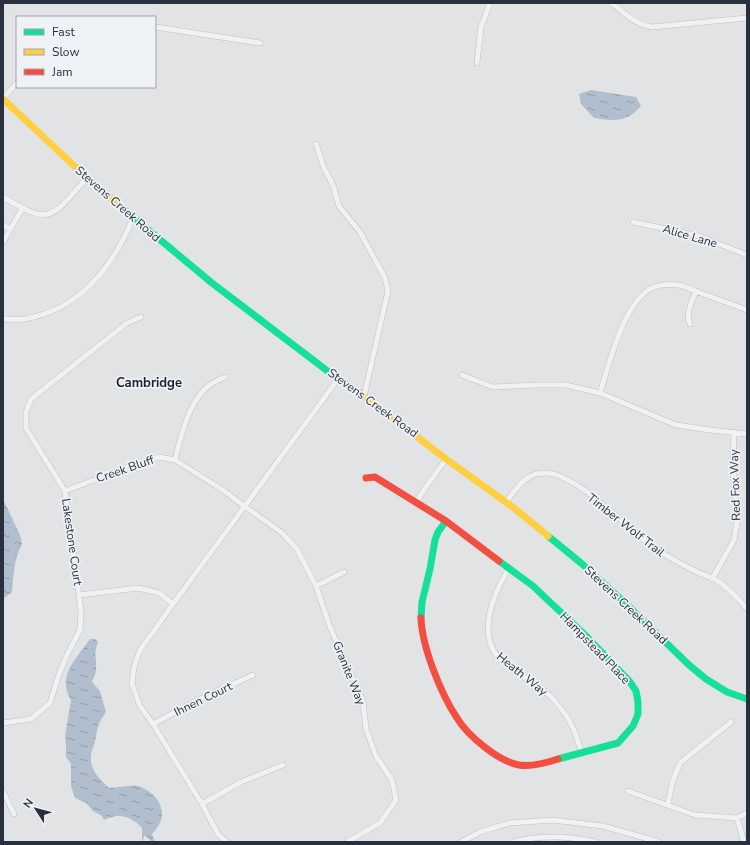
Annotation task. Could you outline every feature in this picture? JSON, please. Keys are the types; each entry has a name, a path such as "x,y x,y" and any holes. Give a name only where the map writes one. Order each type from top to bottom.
{"street":[{"path":"477,63 481,27 490,3"},
{"path":"612,3 638,24 652,27 747,18"},
{"path":"156,27 260,43"},
{"path":"3,98 16,84"},
{"name":"Stevens Creek Road","path":"3,98 87,178 212,283 338,379 364,396 446,459 506,502 586,568 624,602 689,665 706,679 727,692 747,699"},
{"path":"316,144 324,168 333,185 339,206 360,232 385,278 388,291 364,396"},
{"path":"3,197 38,215 51,215 58,210 87,178"},
{"path":"3,242 22,208"},
{"path":"3,319 24,319 47,313 67,304 78,296 94,282 109,264 124,240 133,218"},
{"name":"Alice Lane","path":"633,222 699,236 747,255"},
{"path":"3,225 10,229"},
{"path":"600,393 616,340 627,317 642,295 653,287 664,284 680,285 747,310"},
{"path":"690,324 687,319 688,310 696,291"},
{"name":"Lakestone Court","path":"3,723 31,719 50,703 67,655 80,630 79,595 65,491 26,428 26,412 32,399 127,323 141,317"},
{"path":"462,375 493,387 566,385 600,393 676,425 747,434"},
{"path":"175,460 184,426 199,397 210,385 225,377"},
{"path":"227,842 218,834 202,804 153,724 140,706 132,684 134,666 140,650 338,379"},
{"name":"Red Fox Way","path":"712,578 734,540 737,522 733,468 734,433"},
{"name":"Creek Bluff","path":"65,491 125,468 159,457 175,460 224,490 244,506"},
{"path":"416,502 446,459"},
{"name":"Timber Wolf Trail","path":"506,502 520,484 528,477 539,473 547,473 565,478 595,499 662,554 712,578 735,594 747,609"},
{"name":"Hampstead Place","path":"366,478 375,477 446,520 534,586 586,636 630,682 636,691 638,714 633,726 618,743 535,764 520,765 506,761 495,753 468,731 458,719 451,708 423,638 421,623 421,607 434,542 446,520"},
{"name":"Granite Way","path":"244,506 281,532 297,549 316,586 330,627 363,701 366,729 376,756 392,780 396,800 380,823 347,842"},
{"name":"Heath Way","path":"509,568 498,586 490,610 490,642 495,653 504,663 553,698 571,724 582,753"},
{"path":"316,586 344,572"},
{"path":"79,595 138,588 159,593 173,604"},
{"name":"Ihnen Court","path":"153,724 198,700 253,676"},
{"path":"668,804 672,783 680,764 731,722"},
{"path":"202,804 241,782 283,765"},
{"path":"3,791 14,814"},
{"path":"628,791 668,804 695,815 737,818 746,815"},
{"path":"737,818 744,842"},
{"path":"461,842 480,832 510,823 553,820 603,826 659,842"},
{"path":"513,842 536,838 581,839 596,842"}],"water":[{"path":"591,90 636,97 641,106 636,112 620,120 594,118 581,104 579,94"},
{"path":"3,499 20,535 22,544 15,562 12,592 3,599"},
{"path":"90,639 95,639 98,642 95,653 96,671 92,682 100,691 106,712 98,726 91,754 93,769 98,777 109,788 138,786 148,790 156,798 161,808 162,817 159,825 152,834 155,842 152,842 145,835 142,842 142,828 130,819 115,816 104,820 102,816 93,811 86,803 75,798 71,786 71,764 66,757 65,736 71,700 67,691 67,675 74,660"}],"traffic: fast":[{"path":"116,203 212,283 338,379 361,394"},
{"path":"421,618 422,602 435,540 438,532 446,521"},
{"path":"548,536 581,563 689,665 706,679 727,692 747,699"},
{"path":"499,561 533,586 586,636 630,682 636,691 638,714 633,726 618,743 558,759"}],"traffic: slow":[{"path":"3,99 87,178 116,203"},
{"path":"361,394 446,459 514,508 548,536"}],"traffic: jam":[{"path":"366,478 375,477 446,521 499,561"},
{"path":"421,618 422,630 433,670 451,708 468,732 484,747 511,763 519,765 534,765 558,759"}],"district":[{"name":"Cambridge","path":"149,383"}]}
